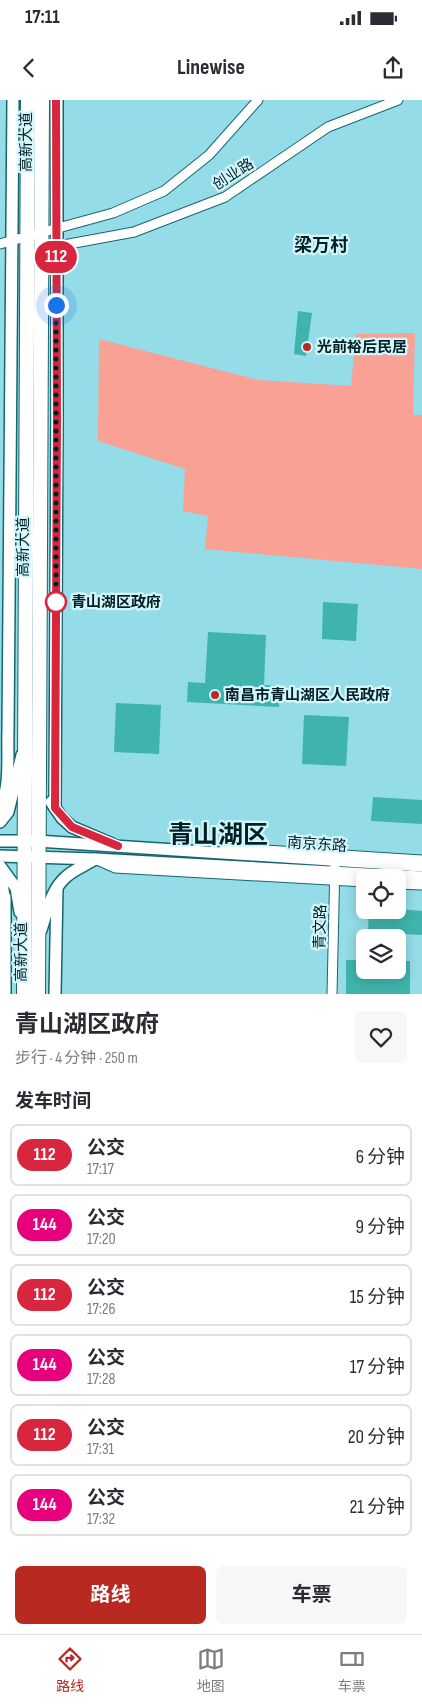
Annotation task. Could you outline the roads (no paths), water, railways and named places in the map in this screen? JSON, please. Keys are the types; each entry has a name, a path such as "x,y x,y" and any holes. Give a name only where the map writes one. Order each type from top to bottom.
{"highway":[{"name":"高新大道","path":"24,994 31,942 31,842 25,739 28,100"},
{"name":"高新大道","path":"31,842 38,774 42,100"},
{"name":"高新大道","path":"31,942 38,994"}],"main road":[{"path":"0,808 4,800 8,730 5,243 13,100"},
{"path":"55,808 56,100"},
{"path":"0,822 8,812 25,739"},
{"path":"38,774 46,795 72,827 118,846"},
{"name":"南京东路","path":"0,841 118,846 422,866"},
{"name":"南京东路","path":"0,856 95,859 335,876 422,877"},
{"path":"31,942 50,901 66,876 95,859"},
{"path":"0,866 16,888 31,942"},
{"path":"55,994 57,888"},
{"path":"5,897 5,994"}],"street":[{"name":"创业路","path":"5,243 112,213 164,191 209,155 258,100"},
{"name":"创业路","path":"42,249 134,232 225,198 328,127 398,100"},
{"path":"215,852 236,848 422,860"},
{"name":"青文路","path":"332,994 335,860"},
{"path":"335,876 356,880"},
{"path":"0,880 3,883 5,897"},
{"path":"406,884 422,885"}],"place":[{"name":"光前裕后民居","path":"307,347"},
{"name":"青山湖区政府","path":"56,602"},
{"name":"南昌市青山湖区人民政府","path":"215,695"}],"district":[{"name":"梁万村","path":"321,245"},
{"name":"青山湖区","path":"218,834"}]}
